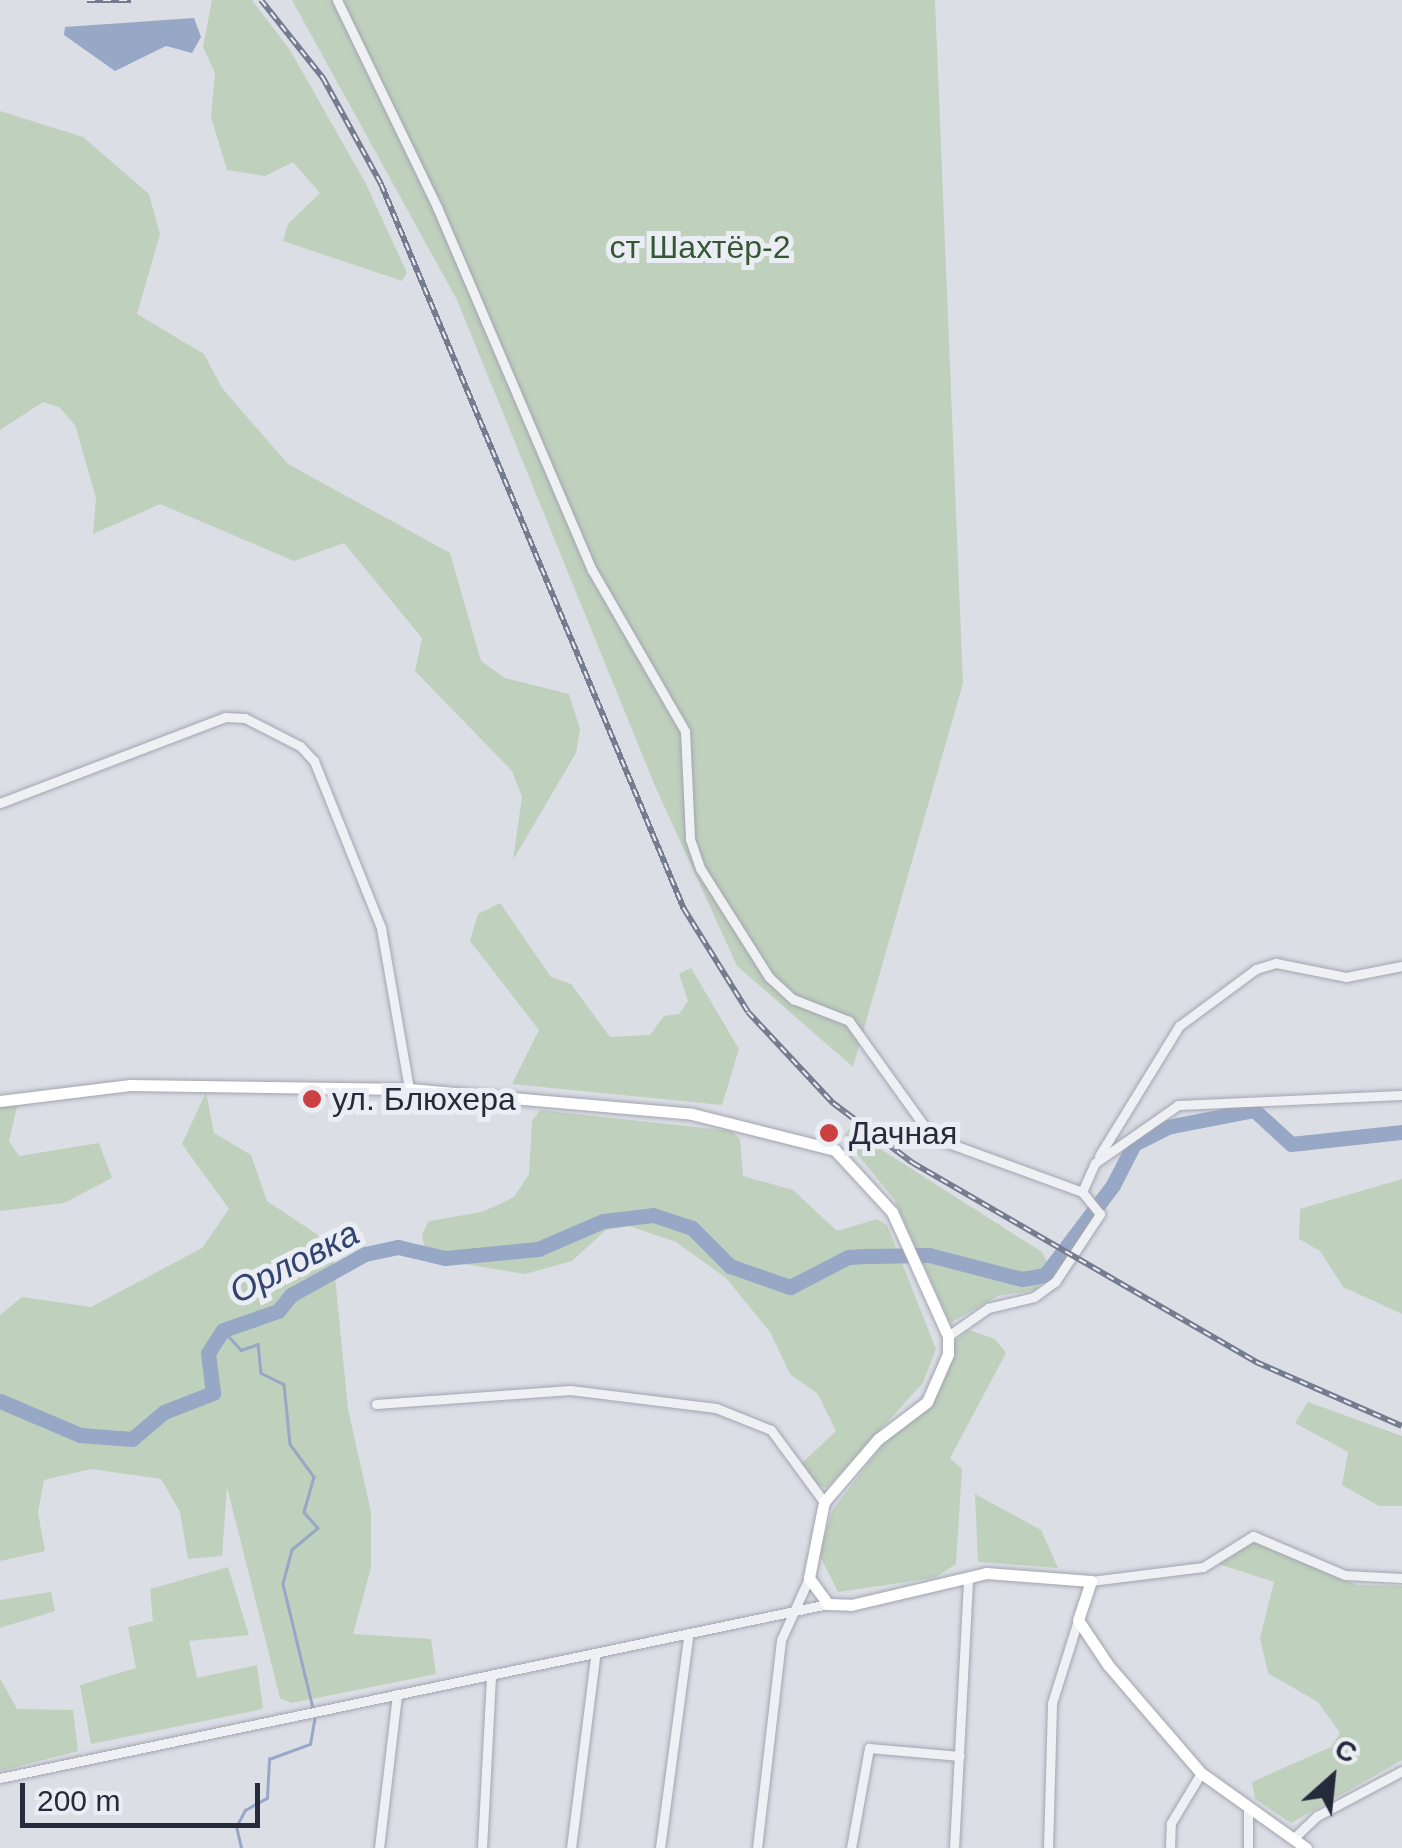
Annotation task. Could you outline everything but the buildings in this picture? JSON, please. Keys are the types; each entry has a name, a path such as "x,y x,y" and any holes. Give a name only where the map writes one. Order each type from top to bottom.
{"main road":[{"path":"0,1100 130,1085 408,1089 692,1114 822,1144 875,1186 948,1336 945,1370 927,1402 878,1439 824,1502 810,1578 828,1604 986,1573 1091,1581 1078,1620 1201,1774 1306,1848"}],"street":[{"path":"337,0 437,207 592,570 685,731 690,839 700,868 769,977 793,999 850,1021 932,1137 1082,1192 1096,1204 1055,1282 1034,1297 988,1308 948,1336"},
{"path":"0,803 201,721 246,718 275,730 314,761 377,917 408,1089"},
{"path":"1082,1192 1095,1163 1179,1026 1256,969 1276,964 1346,978 1402,966"},
{"path":"1095,1163 1178,1105 1402,1095"},
{"path":"376,1404 570,1390 716,1408 771,1430 824,1502"},
{"path":"1091,1581 1203,1567 1253,1536 1345,1575 1402,1578"},
{"path":"758,1848 786,1616 810,1578"},
{"path":"954,1848 968,1579"},
{"path":"0,1778 397,1694 595,1657 828,1604"},
{"path":"1048,1848 1052,1702 1078,1620"},
{"path":"660,1848 688,1637"},
{"path":"571,1848 595,1657"},
{"path":"482,1848 491,1675"},
{"path":"379,1848 397,1694"},
{"path":"850,1848 869,1748 960,1756"},
{"path":"1294,1840 1317,1816 1402,1770"},
{"path":"1170,1848 1176,1812 1201,1774"},
{"path":"1248,1809 1248,1848"}],"green space":[{"path":"212,0 252,0 290,50 366,184 407,273 402,281 283,241 288,224 320,193 293,162 265,176 227,170 211,117 215,73 203,47"},
{"name":"ст Шахтёр-2","path":"292,0 935,0 963,683 853,1067 737,966 655,786 457,300"},
{"path":"0,111 83,137 149,194 160,234 137,314 204,354 222,388 288,464 450,553 481,661 505,678 569,694 580,729 576,753 513,860 522,797 512,771 415,671 422,638 344,543 294,561 160,504 93,534 96,498 75,425 59,407 43,402 0,430"},
{"path":"500,903 551,977 571,984 610,1037 650,1035 664,1016 679,1014 688,1001 679,974 691,968 739,1049 722,1105 512,1084 539,1030 470,941 478,914"},
{"path":"206,1092 214,1133 251,1155 267,1201 321,1237 333,1256 348,1409 371,1512 371,1568 353,1634 431,1639 436,1674 292,1703 280,1698 227,1487 222,1556 188,1559 180,1512 161,1479 91,1469 44,1480 38,1513 45,1551 0,1561 0,1315 22,1297 91,1307 202,1248 229,1209 182,1144"},
{"path":"18,1103 9,1141 19,1156 99,1143 112,1178 64,1203 0,1211 0,1104"},
{"path":"540,1110 731,1131 740,1139 743,1176 793,1190 837,1231 877,1219 887,1225 936,1349 923,1383 827,1488 814,1484 801,1464 836,1431 818,1394 790,1374 770,1332 726,1278 676,1242 629,1226 606,1230 572,1261 525,1274 426,1258 422,1234 429,1221 482,1212 514,1197 529,1174 532,1121"},
{"path":"849,1129 1042,1252 1049,1266 1036,1290 998,1296 950,1323 894,1199 843,1137"},
{"path":"1402,1179 1402,1314 1343,1287 1320,1251 1299,1239 1300,1209"},
{"path":"969,1330 995,1339 1006,1353 950,1458 962,1469 956,1564 934,1578 838,1592 819,1554 833,1509 885,1442 931,1406 955,1341"},
{"path":"1308,1402 1402,1436 1402,1506 1379,1506 1342,1485 1348,1452 1295,1423"},
{"path":"975,1494 1041,1530 1058,1568 978,1562"},
{"path":"1250,1540 1357,1585 1402,1586 1402,1760 1291,1823 1255,1799 1252,1782 1331,1747 1340,1733 1318,1702 1268,1673 1260,1638 1274,1582 1215,1563 1222,1549"},
{"path":"228,1567 249,1635 189,1641 197,1678 257,1665 263,1709 91,1744 80,1685 136,1668 128,1627 153,1621 150,1589"},
{"path":"51,1592 55,1611 0,1628 0,1600"},
{"path":"0,1678 17,1709 73,1710 78,1751 0,1771"}],"water":[{"path":"194,18 201,37 192,53 166,46 115,71 64,35 65,27"}],"waterway":[{"name":"Орловка","path":"0,1401 80,1435 132,1439 164,1412 213,1393 208,1353 223,1330 278,1311 291,1295 365,1254 398,1247 445,1258 538,1249 603,1221 653,1215 692,1228 730,1266 790,1287 848,1257 870,1256 929,1255 1022,1279 1045,1275 1113,1185 1134,1144 1167,1127 1254,1110 1291,1144 1402,1132"},
{"path":"223,1330 241,1350 258,1344 261,1373 284,1384 290,1444 314,1477 304,1512 318,1528 292,1550 283,1584 313,1708"},
{"path":"241,1848 236,1827 245,1810 267,1798 269,1759 310,1744 315,1715"}],"railway":[{"path":"87,0 131,0"},
{"path":"261,0 323,78 381,184 684,909 748,1012 833,1103 913,1163 1256,1362 1402,1426"}],"place":[{"name":"ул. Блюхера","path":"312,1099"},
{"name":"Дачная","path":"829,1133"}]}
